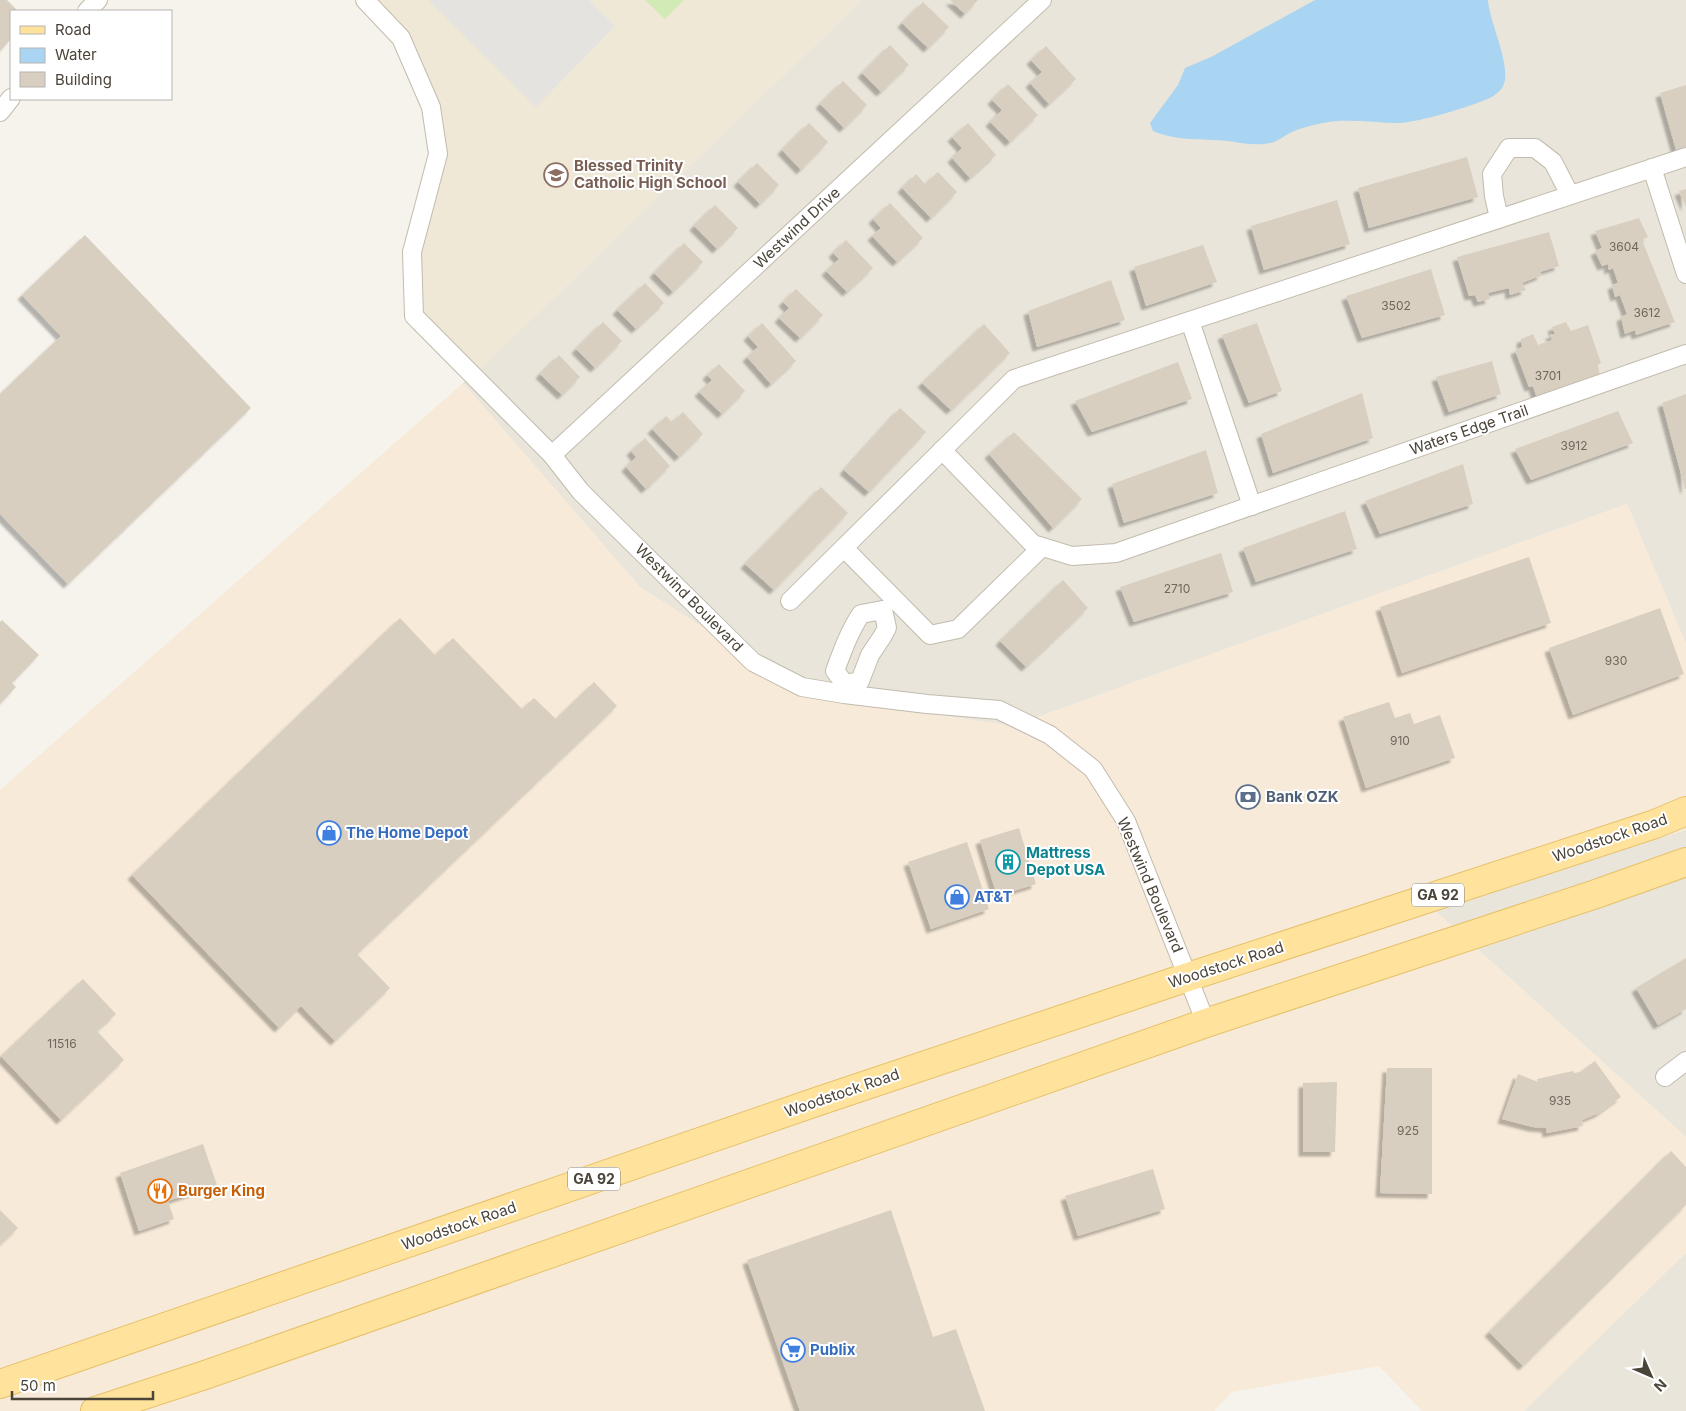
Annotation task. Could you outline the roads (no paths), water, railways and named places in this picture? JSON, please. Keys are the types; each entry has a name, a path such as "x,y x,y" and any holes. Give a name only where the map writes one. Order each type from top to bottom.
{"main road":[{"name":"Woodstock Road","path":"0,1384 813,1103 1188,977 1636,830 1686,811"},
{"path":"102,1409 213,1372 1206,1023 1587,898 1686,862"}],"street":[{"path":"88,10 98,0"},
{"name":"Westwind Boulevard","path":"365,0 401,38 431,108 438,154 412,252 414,316 552,456 581,492 754,662 802,687 844,689 926,704 998,710 1050,735 1093,769 1126,821 1206,1023"},
{"name":"Westwind Drive","path":"552,456 1042,0"},
{"path":"0,112 10,99"},
{"path":"1500,218 1494,196 1492,174 1509,148 1535,148 1553,162 1570,195"},
{"path":"790,601 1014,379 1686,157"},
{"path":"1652,168 1686,274"},
{"path":"1190,321 1252,506"},
{"name":"Waters Edge Trail","path":"942,450 1033,544 1072,556 1116,553 1686,354"},
{"path":"844,548 888,604 930,635 958,629 1042,547"},
{"path":"888,604 887,628 870,655 860,681 844,689 835,671 845,644 861,614 888,604"},
{"path":"845,644 870,655"},
{"path":"1666,1078 1686,1062"}],"water":[{"path":"1315,0 1488,0 1505,70 1505,80 1502,88 1490,98 1481,102 1432,117 1399,123 1351,121 1323,123 1298,130 1265,144 1172,137 1153,131 1150,123 1178,85 1185,68 1213,56"}],"place":[{"name":"Blessed Trinity Catholic High School","path":"556,175"},
{"name":"Bank OZK","path":"1248,797"},
{"name":"The Home Depot","path":"329,833"},
{"name":"Mattress Depot USA","path":"1008,862"},
{"name":"AT&T","path":"957,897"},
{"name":"Burger King","path":"160,1191"},
{"name":"Publix","path":"793,1350"}]}
